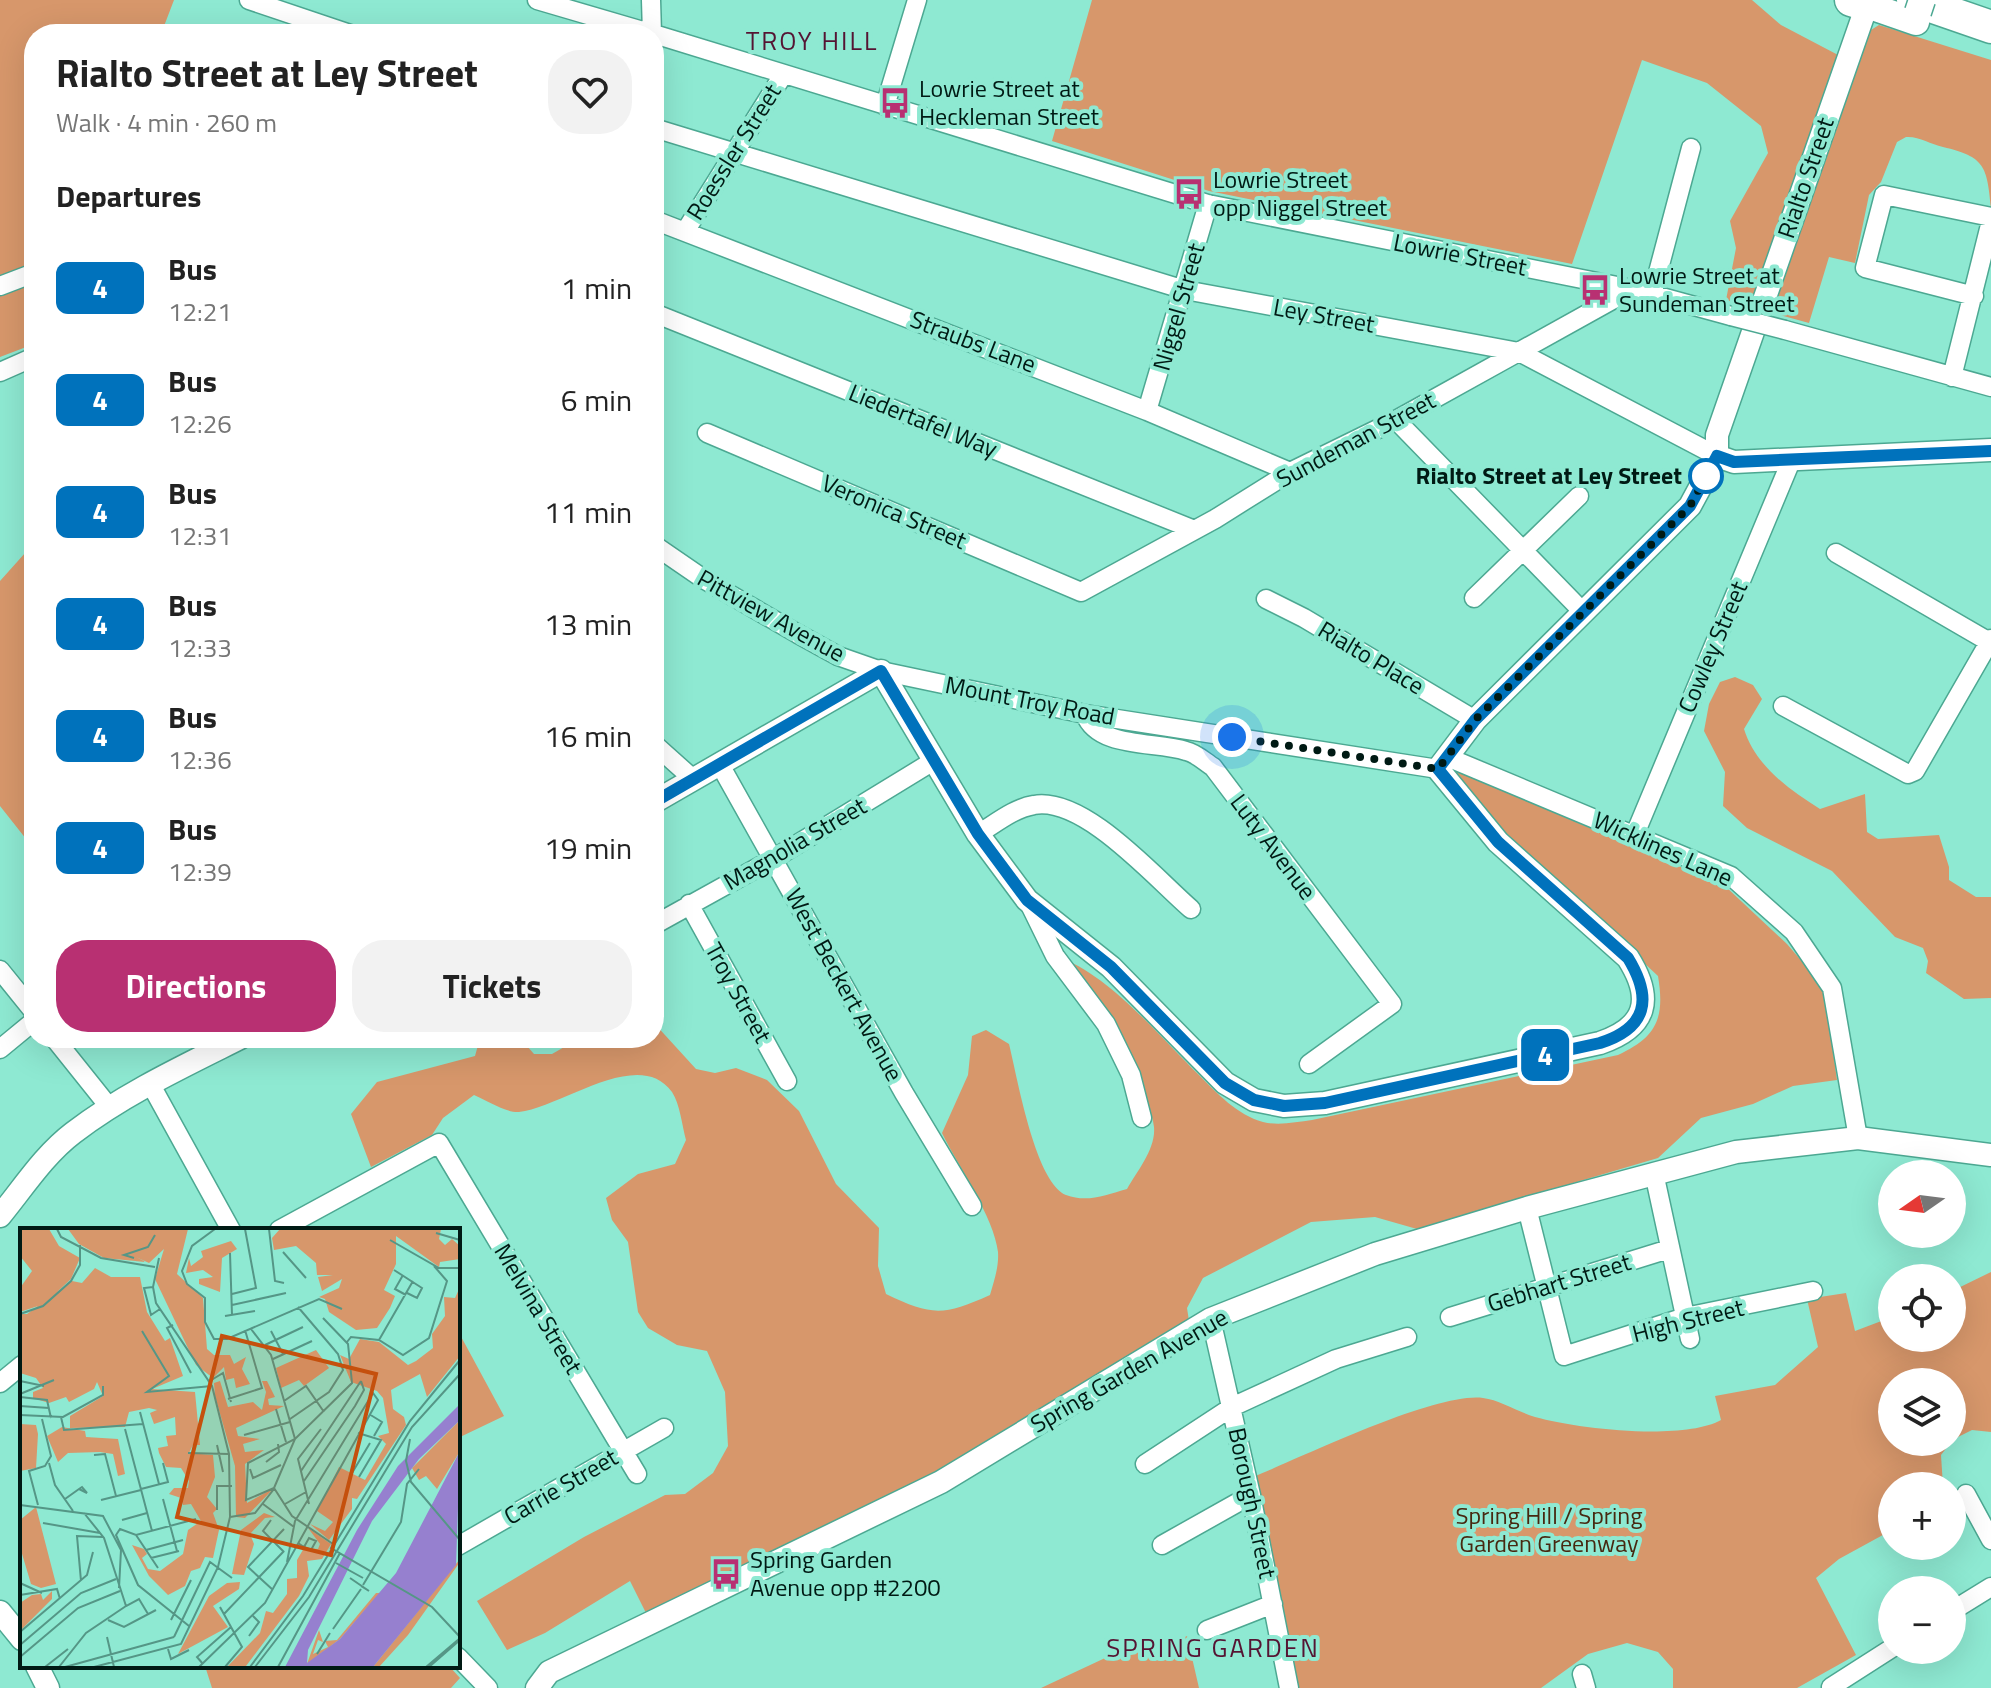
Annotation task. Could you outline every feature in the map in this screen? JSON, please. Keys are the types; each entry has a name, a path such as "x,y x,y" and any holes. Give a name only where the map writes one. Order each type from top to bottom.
{"highway":[{"path":"1975,0 1991,5"},
{"path":"1917,9 1991,27"},
{"path":"1917,9 1991,47"}],"main road":[{"name":"Rialto Street","path":"1859,3 1917,9"}],"street":[{"path":"249,0 320,24"},
{"name":"Lowrie Street","path":"537,0 619,24"},
{"path":"651,0 652,24"},
{"path":"885,106 917,0"},
{"name":"Rialto Street","path":"1443,763 1475,720 1690,506 1717,456 1717,435 1859,3"},
{"name":"Lowrie Street","path":"664,37 1208,204 1632,289 1991,387"},
{"name":"Roessler Street","path":"686,230 783,75"},
{"name":"Ley Street","path":"664,131 1185,290 1519,352 1717,456 1734,462 1991,450"},
{"path":"1652,295 1691,148"},
{"path":"1952,377 1974,296 1991,219 1884,195 1865,268 1974,296"},
{"name":"Niggel Street","path":"1147,411 1208,204"},
{"name":"Straubs Lane","path":"664,223 1147,411 1290,472"},
{"path":"0,286 24,277"},
{"name":"Sundeman Street","path":"1081,592 1215,519 1290,472 1396,420 1632,289"},
{"name":"Liedertafel Way","path":"664,317 1192,529"},
{"path":"0,372 24,361"},
{"path":"1396,420 1525,549 1583,612"},
{"name":"Veronica Street","path":"707,433 1081,592"},
{"name":"Cowley Street","path":"1635,834 1791,461"},
{"path":"1474,598 1579,496"},
{"name":"Pittview Avenue","path":"664,552 705,580 838,656 881,671"},
{"path":"1783,706 1908,774 1915,771 1990,641 1836,553"},
{"name":"Rialto Place","path":"1266,599 1304,618 1475,720"},
{"path":"664,796 881,671 978,834 1027,900 1055,956 1106,1024 1131,1075 1142,1118"},
{"name":"Mount Troy Road","path":"881,671 1085,714 1443,763"},
{"name":"Luty Avenue","path":"1085,714 1089,726 1106,736 1189,751 1213,767 1392,1004 1309,1064"},
{"path":"664,753 692,778"},
{"name":"Magnolia Street","path":"664,919 773,859 935,760"},
{"name":"West Beckert Avenue","path":"719,763 972,1206"},
{"path":"1027,900 1111,967 1225,1083 1254,1100 1284,1106 1325,1103 1600,1043 1628,1031 1638,1021 1643,996 1638,974 1628,958 1498,842 1443,763"},
{"name":"Wicklines Lane","path":"1443,763 1635,834 1731,876 1794,932 1819,964 1832,988 1858,1138"},
{"path":"978,834 1019,810 1034,805 1058,806 1085,816 1191,909"},
{"name":"Troy Street","path":"689,904 787,1081"},
{"path":"0,970 24,1000"},
{"path":"0,1049 24,1029"},
{"path":"62,1048 110,1108"},
{"path":"0,1216 51,1153 72,1133 110,1108 221,1048"},
{"path":"151,1085 230,1228"},
{"name":"Spring Garden Avenue","path":"546,1683 941,1482 1211,1319 1375,1254 1527,1208 1736,1152 1858,1138 1991,1155"},
{"name":"Melvina Street","path":"283,1228 439,1143 637,1474"},
{"path":"1654,1173 1690,1339"},
{"path":"1527,1208 1546,1288"},
{"name":"Gebhart Street","path":"1450,1317 1669,1249"},
{"name":"High Street","path":"1546,1288 1564,1356 1685,1317 1813,1291"},
{"name":"Borough Street","path":"1211,1319 1251,1495 1289,1688"},
{"path":"1145,1464 1232,1407 1336,1359 1407,1337"},
{"path":"0,1383 20,1367"},
{"name":"Carrie Street","path":"460,1545 664,1428"},
{"path":"1966,1494 1991,1540"},
{"path":"1162,1545 1251,1495"},
{"path":"1966,1602 1991,1587"},
{"path":"1207,1630 1273,1604"},
{"path":"0,1612 20,1637"},
{"path":"1831,1687 1878,1657"},
{"path":"460,1659 488,1688"},
{"path":"38,1668 48,1688"}],"green space":[{"path":"0,0 174,0 165,24 24,24 24,348 0,357"},
{"path":"1092,0 1752,0 1781,25 1840,56 1751,307 1726,300 1736,248 1730,221 1768,153 1761,126 1707,83 1642,60 1572,264 1209,191 1052,141"},
{"path":"1879,25 1991,60 1991,208 1988,182 1976,160 1957,151 1906,137 1897,142 1881,182 1869,195 1855,263 1829,257 1809,323 1769,312 1871,30"},
{"path":"24,554 24,836 0,806 0,581"},
{"path":"1735,677 1753,685 1762,699 1744,729 1756,754 1785,785 1820,809 1865,794 1867,832 1878,839 1939,835 1949,867 1949,880 1976,897 1991,897 1991,998 1964,999 1926,973 1928,961 1923,948 1895,937 1832,871 1747,828 1723,806 1725,772 1704,731 1709,704 1720,682"},
{"path":"1448,767 1725,886 1787,944 1824,987 1837,1080 1793,1086 1753,1104 1701,1118 1658,1158 1417,1229 1375,1217 1311,1222 1203,1278 1187,1308 1189,1321 970,1457 646,1613 630,1581 545,1633 507,1650 477,1601 584,1537 665,1495 685,1494 713,1473 728,1446 725,1392 707,1351 677,1345 648,1328 638,1312 628,1242 612,1220 606,1198 638,1174 675,1164 686,1140 672,1092 658,1079 640,1075 599,1083 519,1112 474,1095 443,1118 432,1135 371,1167 351,1114 377,1082 475,1056 477,1048 529,1048 534,1054 552,1054 562,1048 664,1048 664,1034 696,1069 715,1073 736,1068 767,1080 799,1111 836,1184 879,1228 878,1266 886,1294 927,1310 949,1310 990,1295 998,1258 990,1223 942,1133 968,1075 972,1036 986,1030 1009,1044 1036,1150 1055,1186 1066,1195 1089,1198 1127,1189 1152,1143 1154,1127 1140,1088 1079,999 1057,957 1076,965 1114,991 1228,1103 1254,1119 1269,1123 1312,1120 1618,1055 1642,1041 1659,1015 1658,976 1504,832"},
{"name":"Spring Hill / Spring Garden Greenway","path":"1991,1272 1991,1432 1972,1430 1966,1433 1966,1368 1878,1368 1878,1456 1941,1456 1942,1472 1878,1472 1878,1538 1839,1559 1816,1578 1856,1655 1797,1688 1673,1688 1673,1669 1658,1652 1627,1643 1588,1654 1541,1688 1295,1688 1253,1477 1402,1415 1461,1399 1489,1399 1535,1417 1603,1429 1657,1431 1704,1426 1721,1420 1715,1396 1775,1385 1818,1347 1807,1299 1846,1293 1855,1331 1878,1322 1878,1352 1966,1352 1966,1284"},
{"path":"460,1335 504,1416 460,1437"},
{"path":"1187,1636 1199,1688 1041,1688 1135,1644 1148,1656"},
{"path":"206,1668 451,1668 460,1678 451,1688 212,1688"}],"bus line":[{"name":"4","path":"664,796 881,671 978,834 1027,900 1111,967 1225,1083 1254,1100 1284,1106 1325,1103 1600,1043 1616,1038 1638,1021 1643,1009 1643,986 1638,974 1628,958 1498,842 1438,769 1475,720 1690,506 1717,456 1734,462 1991,451"}],"place":[{"name":"Lowrie Street at Heckleman Street","path":"895,103"},
{"name":"Lowrie Street opp Niggel Street","path":"1189,194"},
{"name":"Lowrie Street at Sundeman Street","path":"1595,290"},
{"name":"Rialto Street at Ley Street","path":"1706,476"},
{"name":"Spring Garden Avenue opp #2200","path":"726,1574"}],"district":[{"name":"TROY HILL","path":"812,41"},
{"name":"SPRING GARDEN","path":"1213,1648"}],"route":[{"path":"1232,737 1438,769 1475,720 1690,506 1706,476"}]}
